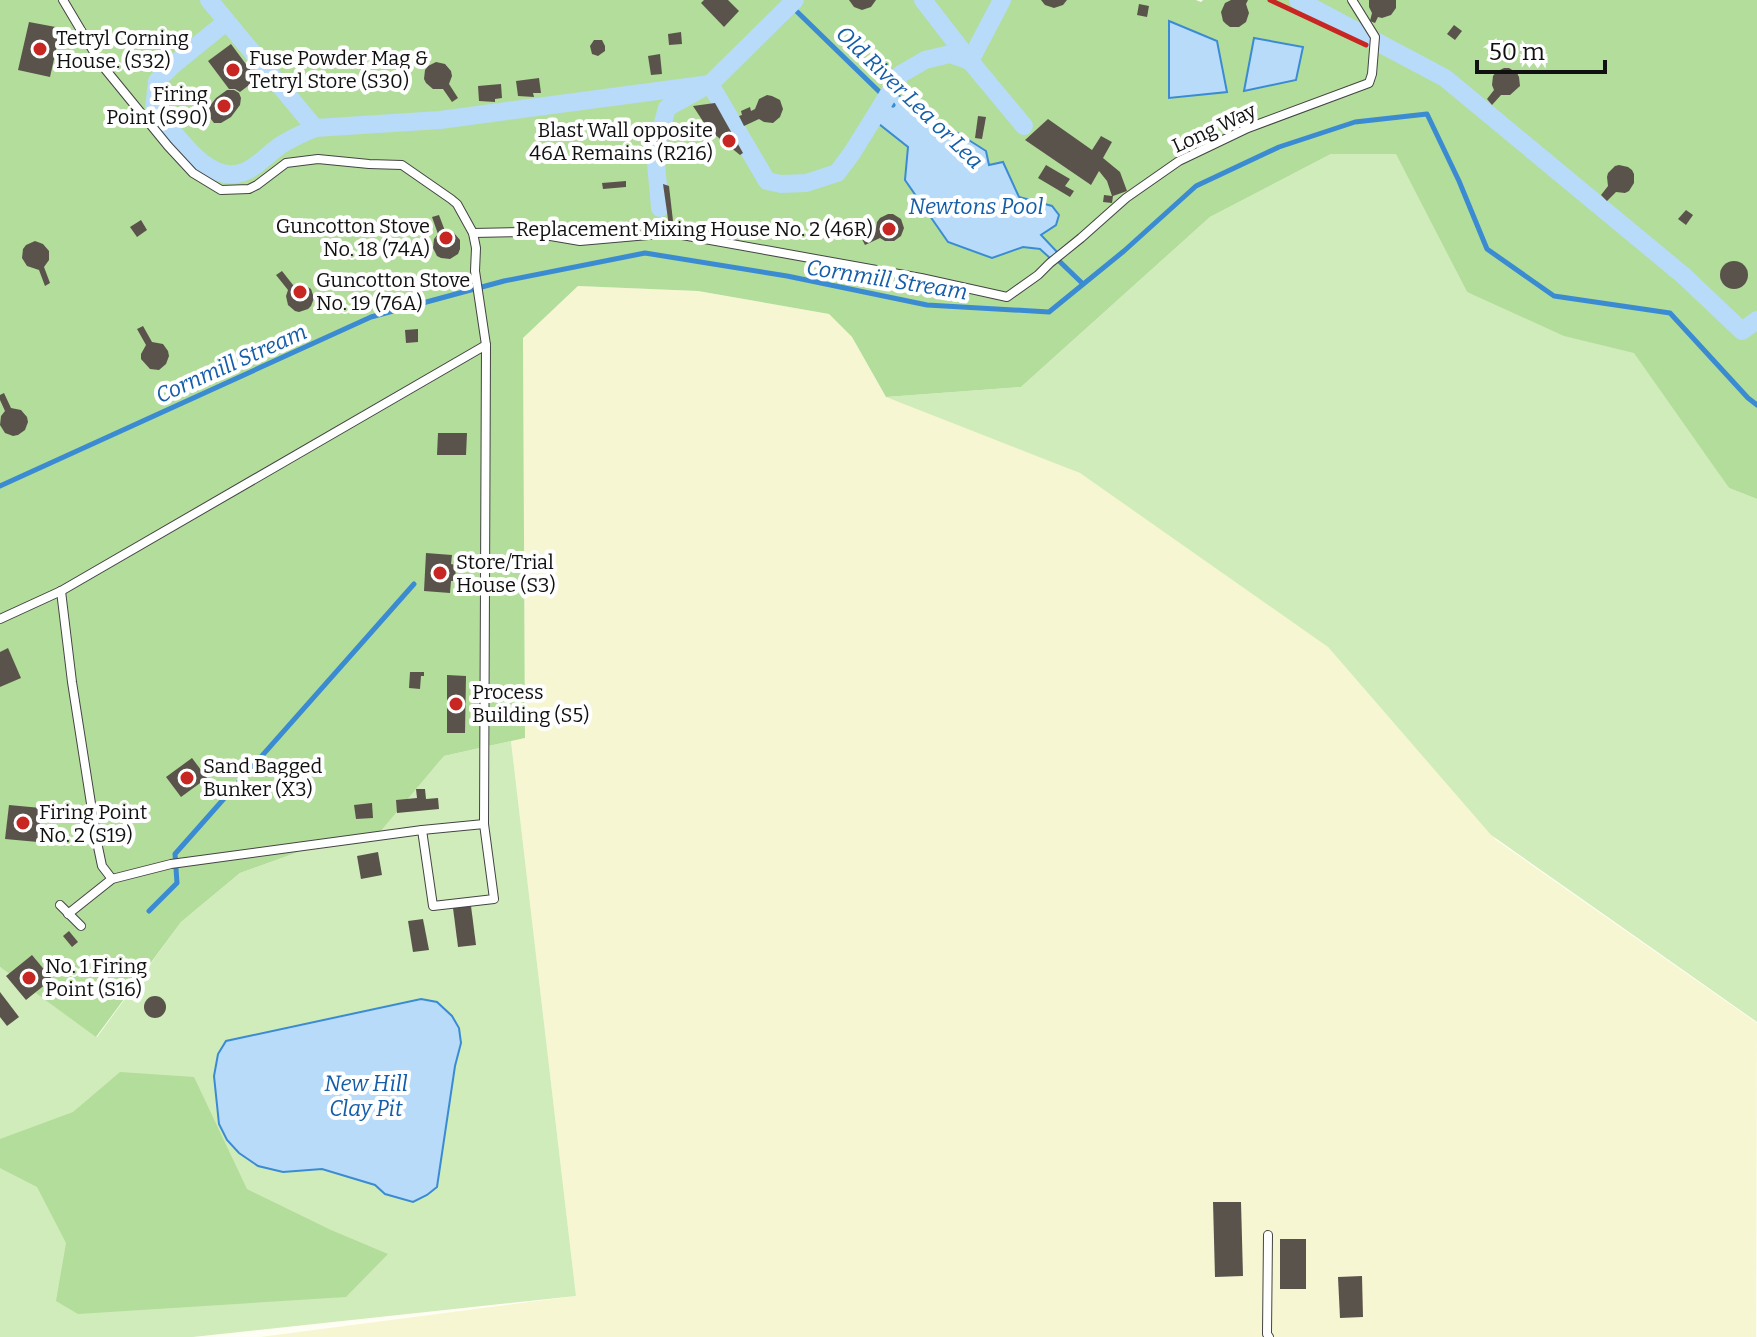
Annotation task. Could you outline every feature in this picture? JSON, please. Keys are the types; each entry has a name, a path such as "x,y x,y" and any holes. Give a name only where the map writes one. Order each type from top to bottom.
{"lane":[{"path":"63,0 101,64 154,129 193,173 221,190 249,189 286,163 298,160 402,165 457,204 473,233 486,345 484,824 494,899 433,906 422,830"},
{"name":"Long Way","path":"473,233 527,232 580,241 671,233 921,278 1007,297 1038,275 1126,198 1179,161 1248,128 1369,83 1374,42 1352,0"},
{"path":"0,619 61,591 486,345"},
{"path":"61,591 97,842 102,866 112,879"},
{"path":"68,914 112,879 171,864 484,824"},
{"path":"60,905 81,926"},
{"path":"1268,1235 1269,1337"}],"green space":[{"path":"0,0 1757,0 1757,499 1729,488 1634,353 1564,336 1467,292 1396,154 1331,154 1210,217 1021,387 886,397 852,337 829,314 698,291 578,286 523,338 525,738 444,756 381,831 304,850 240,873 181,922 96,1037 0,967","holes":["908,147 989,165 1003,162 1019,197 1052,206 1041,235 1057,253 1023,247 992,258 948,242 905,180"]},
{"path":"1331,154 1397,154 1467,292 1635,348 1729,488 1757,499 1757,1022 1491,835 1328,647 1080,473 886,397 1021,387 1210,217"},
{"path":"578,286 698,291 829,314 852,337 886,397 1004,439 1080,473 1216,560 1328,647 1496,840 1757,1023 1756,1337 260,1337 576,1296 511,741 525,738 523,338"},
{"path":"511,741 576,1296 193,1337 0,1337 0,967 97,1037 181,922 240,873 304,850 381,831 444,756"},
{"path":"120,1072 194,1077 247,1189 388,1254 346,1297 78,1314 56,1301 66,1243 37,1187 0,1168 0,1139 73,1112"}],"water":[{"path":"1169,21 1217,41 1227,92 1169,98"},
{"path":"1254,38 1303,47 1296,80 1244,91"},
{"name":"Newtons Pool","path":"895,93 986,151 989,165 1003,162 1019,197 1052,206 1059,215 1056,225 1041,235 1058,253 1051,259 1040,249 1023,247 992,258 948,242 905,180 908,147 874,120"},
{"name":"New Hill Clay Pit","path":"421,999 437,1002 452,1016 459,1028 461,1043 437,1187 427,1195 413,1202 385,1194 375,1185 322,1169 283,1172 258,1166 227,1140 219,1124 214,1076 218,1054 226,1041"}],"building":[{"path":"704,0 728,0 739,11 724,27 701,3"},
{"path":"849,0 876,0 871,7 862,10 854,7"},
{"path":"1041,0 1067,0 1054,8"},
{"path":"1248,0 1246,22 1239,27 1230,27 1223,21 1221,12 1225,3"},
{"path":"1369,0 1396,0 1396,8 1391,15 1378,17 1375,23 1370,21"},
{"path":"1139,4 1149,6 1147,17 1137,15"},
{"name":"Tetryl Corning House. (S32)","path":"29,22 61,28 50,77 18,70"},
{"path":"1454,25 1462,31 1455,40 1447,34"},
{"path":"681,32 682,44 669,45 668,34"},
{"path":"594,40 602,40 605,46 605,51 598,56 592,54 590,46"},
{"name":"Fuse Powder Mag & Tetryl Store (S30)","path":"231,44 257,79 240,92 229,89 208,61"},
{"path":"660,54 662,74 651,75 648,56"},
{"path":"436,62 445,64 451,71 449,84 458,98 452,102 443,89 433,89 424,79 425,70"},
{"path":"1504,68 1517,73 1520,86 1510,95 1501,95 1492,105 1487,99 1494,90 1493,76"},
{"path":"539,78 541,93 533,93 534,97 518,96 516,81"},
{"path":"501,84 502,98 495,99 495,102 479,101 478,86"},
{"name":"Firing Point (S90)","path":"227,90 239,93 240,105 231,117 214,123 207,114 209,107"},
{"path":"767,95 780,100 783,109 780,117 773,123 759,119 744,126 739,116 742,115 741,111 750,107 751,111 755,109 759,99"},
{"name":"Blast Wall opposite 46A Remains (R216)","path":"715,103 743,153 740,155 708,129 693,106"},
{"path":"978,116 986,117 982,139 975,138"},
{"path":"1048,119 1092,150 1101,136 1112,142 1103,158 1120,172 1127,191 1113,196 1112,203 1103,202 1104,195 1112,196 1107,181 1099,171 1091,185 1025,140"},
{"path":"1046,165 1070,179 1065,186 1074,191 1070,197 1038,178"},
{"path":"1619,165 1632,170 1634,183 1629,191 1616,192 1607,201 1601,195 1608,186 1608,173"},
{"path":"626,181 626,187 603,189 602,183"},
{"path":"663,184 669,186 673,221 669,226"},
{"path":"1686,210 1693,215 1686,225 1678,219"},
{"name":"Replacement Mixing House No. 2 (46R)","path":"888,214 901,219 904,228 901,236 894,241 880,238 865,245 860,235 876,228 880,218"},
{"name":"Guncotton Stove No. 18 (74A)","path":"439,215 445,231 454,233 460,240 458,254 450,259 437,256 433,248 438,234 432,217"},
{"path":"141,220 147,230 137,237 130,227"},
{"path":"35,241 49,251 49,260 44,267 50,283 45,286 39,270 27,266 22,258 26,245"},
{"path":"1734,261 1744,265 1748,275 1744,285 1734,289 1724,285 1720,275 1724,265"},
{"name":"Guncotton Stove No. 19 (76A)","path":"282,271 293,285 303,284 311,289 314,298 308,309 299,312 288,305 288,290 276,275"},
{"path":"143,326 152,342 163,344 168,351 166,364 159,370 150,369 141,359 146,345 137,329"},
{"path":"418,329 418,342 406,343 405,330"},
{"path":"4,393 11,408 21,410 27,417 25,430 18,435 5,433 0,425 5,411 0,395"},
{"path":"438,433 467,433 466,455 437,455"},
{"name":"Store/Trial House (S3)","path":"426,553 452,555 451,564 456,565 450,593 424,591"},
{"path":"8,648 21,678 0,687 0,652"},
{"path":"410,672 424,672 420,689 409,688"},
{"name":"Process Building (S5)","path":"447,675 466,676 465,733 447,733"},
{"name":"Sand Bagged Bunker (X3)","path":"192,758 207,778 181,797 166,777"},
{"path":"416,789 425,789 426,799 438,798 439,809 397,813 396,800 417,798"},
{"path":"372,803 373,818 356,819 354,805"},
{"name":"Firing Point No. 2 (S19)","path":"9,805 41,808 38,842 5,839"},
{"path":"378,852 382,875 361,879 357,856"},
{"path":"471,906 476,945 458,947 453,908"},
{"path":"423,919 429,950 413,952 408,921"},
{"path":"69,931 78,942 72,947 63,936"},
{"name":"No. 1 Firing Point (S16)","path":"32,955 52,979 26,1000 6,976"},
{"path":"0,992 19,1017 7,1026 0,1017"},
{"path":"155,996 163,999 166,1007 163,1015 155,1018 147,1015 144,1007 147,999"},
{"path":"1213,1202 1241,1202 1243,1276 1215,1277"},
{"path":"1280,1239 1306,1239 1306,1289 1280,1289"},
{"path":"1362,1276 1363,1317 1340,1318 1338,1277"}],"waterway":[{"path":"209,0 315,128 440,120 710,84 667,108 655,152 660,208"},
{"name":"Old River Lea or Lea","path":"785,0 893,105"},
{"path":"795,0 710,84 767,181 806,183 837,173 901,74 925,60 950,54 970,61"},
{"path":"923,0 970,61"},
{"path":"1002,0 970,61 1024,126"},
{"path":"1298,0 1445,78 1684,276 1742,331 1757,320"},
{"path":"226,22 157,81 154,109 172,131 206,165 232,174 246,171 281,145 315,128"},
{"name":"Cornmill Stream","path":"0,486 371,317 504,281 645,253 787,276 927,305 1049,312 1124,251 1196,186 1279,147 1355,122 1427,114 1487,249 1554,296 1670,313 1757,405"},
{"name":"Old River Lea or Lea","path":"1055,257 1083,284"},
{"path":"149,911 177,883 175,854 414,584"}],"railway":[{"path":"1270,0 1366,45"}],"place":[{"name":"Tetryl Corning House. (S32)","path":"40,49"},
{"name":"Fuse Powder Mag & Tetryl Store (S30)","path":"233,70"},
{"name":"Firing Point (S90)","path":"224,106"},
{"name":"Blast Wall opposite 46A Remains (R216)","path":"729,141"},
{"name":"Replacement Mixing House No. 2 (46R)","path":"889,229"},
{"name":"Guncotton Stove No. 18 (74A)","path":"446,238"},
{"name":"Guncotton Stove No. 19 (76A)","path":"300,292"},
{"name":"Store/Trial House (S3)","path":"440,573"},
{"name":"Process Building (S5)","path":"456,704"},
{"name":"Sand Bagged Bunker (X3)","path":"187,778"},
{"name":"Firing Point No. 2 (S19)","path":"23,823"},
{"name":"No. 1 Firing Point (S16)","path":"29,978"}]}
